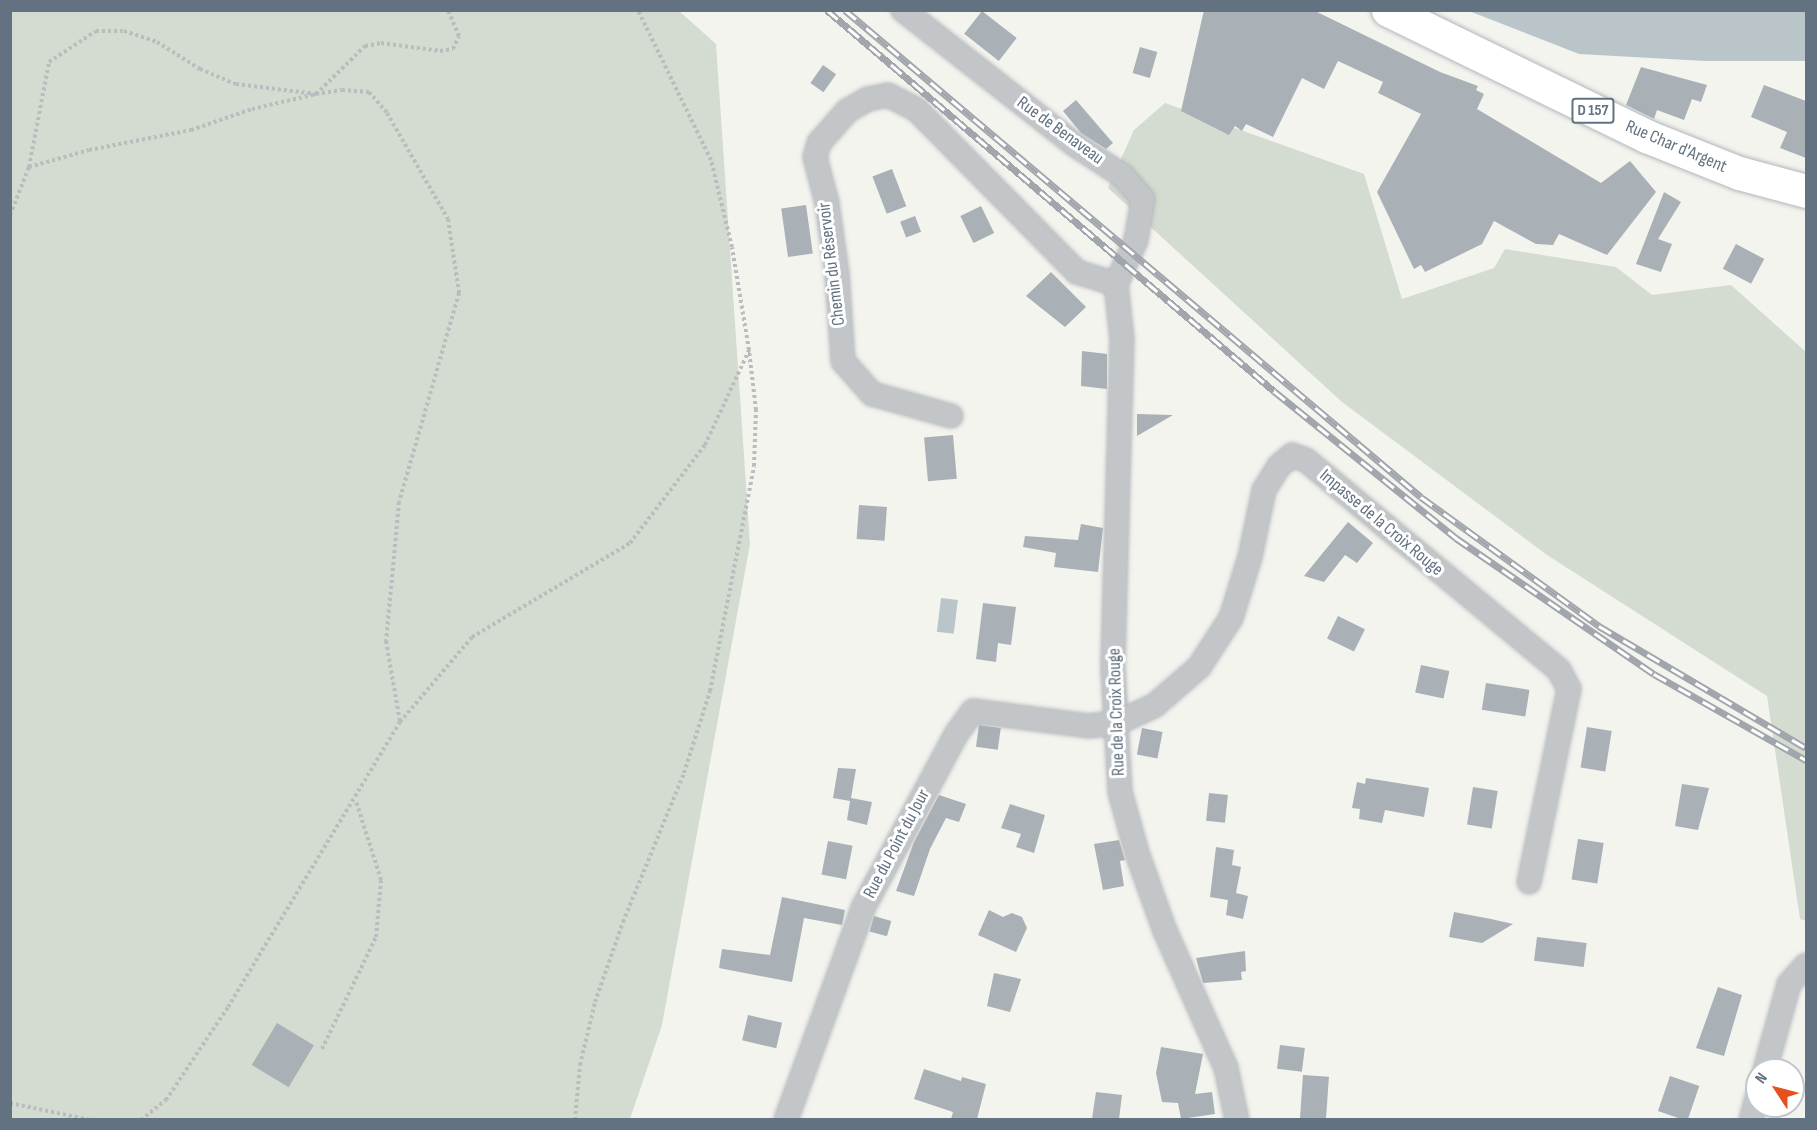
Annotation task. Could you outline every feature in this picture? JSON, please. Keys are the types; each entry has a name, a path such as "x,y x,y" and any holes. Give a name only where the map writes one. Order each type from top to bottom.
{"main road":[{"name":"Rue Char d'Argent","path":"1388,10 1646,136 1739,173 1806,190"}],"street":[{"name":"Rue de Benaveau","path":"903,10 1074,144 1123,176 1143,198 1136,240 1116,284"},
{"name":"Chemin du Réservoir","path":"951,416 872,394 843,361 837,274 827,203 815,157 819,143 847,111 868,99 888,95 917,110 1077,272 1116,284"},
{"name":"Rue de la Croix Rouge","path":"1116,284 1122,339 1113,670 1120,792 1137,853 1165,931 1226,1068 1237,1119"},
{"name":"Impasse de la Croix Rouge","path":"1117,723 1154,706 1199,667 1231,618 1250,557 1264,490 1279,466 1292,455 1306,460 1559,670 1569,689 1529,882"},
{"name":"Rue du Point du Jour","path":"786,1119 863,908 957,733 973,711 1088,726 1117,723"},
{"path":"1768,1058 1790,984 1806,965"}],"path":[{"path":"316,94 365,46 381,44 440,51 453,49 459,36 448,10"},
{"path":"575,1119 580,1065 596,1002 623,922 684,773 710,691 754,466 756,410 749,350 711,160 638,10"},
{"path":"10,215 29,167 49,62 96,31 123,31 157,42 200,69 236,84 316,94"},
{"path":"29,167 89,150 191,130 252,109 342,90 369,92 387,113 448,219 459,294 399,502 386,641 400,722"},
{"path":"141,1119 172,1091 356,800 400,722 472,637 630,543 705,445 749,350"},
{"path":"322,1049 376,937 381,880 356,800"},
{"path":"10,1103 91,1119"}],"shaded area":[{"path":"678,10 716,44 750,544 662,1025 630,1119 11,1119 10,11"},
{"path":"1469,11 1806,11 1806,61 1705,61 1579,54"},
{"path":"1165,103 1364,174 1402,299 1494,268 1505,249 1616,267 1652,295 1731,285 1806,352 1806,921 1800,919 1767,696 1547,555 1342,402 1108,188 1134,130"},
{"path":"941,598 958,600 954,634 937,632"}],"building":[{"path":"1204,10 1313,10 1440,72 1478,86 1476,90 1484,94 1477,109 1601,183 1630,161 1656,192 1607,255 1559,234 1553,245 1536,244 1494,221 1482,244 1425,272 1421,265 1414,269 1377,192 1421,114 1378,93 1383,82 1338,61 1324,89 1302,78 1273,137 1246,124 1242,131 1235,126 1229,135 1181,111"},
{"path":"982,11 1017,38 999,61 964,34"},
{"path":"1140,47 1157,52 1150,78 1133,73"},
{"path":"823,65 836,74 823,92 810,83"},
{"path":"1641,67 1707,85 1701,102 1692,99 1684,120 1657,110 1654,119 1626,105"},
{"path":"1764,85 1806,101 1806,158 1780,148 1787,132 1751,117"},
{"path":"1076,100 1113,143 1106,149 1081,133 1063,111"},
{"path":"892,169 906,206 887,214 872,177"},
{"path":"1664,192 1681,202 1658,239 1672,244 1661,272 1636,264"},
{"path":"806,205 813,254 788,257 781,208"},
{"path":"981,206 994,233 973,243 960,216"},
{"path":"915,216 921,232 906,238 900,222"},
{"path":"1736,244 1764,259 1751,284 1723,269"},
{"path":"1051,272 1086,307 1065,327 1026,296"},
{"path":"1082,351 1107,354 1107,389 1081,386"},
{"path":"1137,414 1173,415 1137,436"},
{"path":"953,435 957,479 928,481 924,438"},
{"path":"859,505 887,507 885,541 857,539"},
{"path":"1348,522 1373,543 1357,563 1345,555 1324,582 1304,576"},
{"path":"1081,524 1103,528 1098,572 1054,567 1056,553 1023,547 1025,536 1078,540"},
{"path":"983,603 1016,607 1011,645 998,643 996,662 976,659"},
{"path":"1338,616 1365,629 1354,652 1327,638"},
{"path":"1421,665 1449,671 1444,698 1415,692"},
{"path":"1486,683 1529,690 1525,717 1482,710"},
{"path":"979,725 1001,728 998,750 976,747"},
{"path":"1587,727 1612,731 1605,771 1581,767"},
{"path":"1142,728 1163,732 1157,759 1137,755"},
{"path":"838,768 856,769 851,798 872,802 867,825 847,820 850,801 833,798"},
{"path":"1366,778 1429,788 1424,817 1385,810 1382,823 1359,819 1360,809 1352,808 1357,782 1365,784"},
{"path":"1682,784 1709,788 1698,830 1675,826"},
{"path":"1473,787 1498,791 1492,828 1467,825"},
{"path":"1209,793 1228,795 1225,823 1206,821"},
{"path":"939,795 966,804 959,822 946,818 930,849 914,896 896,891 914,842"},
{"path":"1010,804 1045,815 1034,853 1016,847 1021,834 1001,828"},
{"path":"1578,839 1604,843 1597,884 1572,879"},
{"path":"1119,840 1125,860 1120,861 1124,886 1103,890 1094,844"},
{"path":"828,841 853,846 846,879 822,874"},
{"path":"1216,847 1234,850 1232,865 1241,867 1236,893 1248,896 1243,919 1226,915 1228,900 1210,897"},
{"path":"782,897 845,910 842,925 804,918 792,982 719,968 722,949 770,955"},
{"path":"989,910 1003,917 1012,913 1022,917 1027,928 1016,952 978,935"},
{"path":"1454,912 1513,924 1482,943 1449,937"},
{"path":"874,916 891,921 887,936 870,931"},
{"path":"1537,937 1587,943 1584,967 1534,961"},
{"path":"1245,951 1246,971 1241,972 1242,980 1203,983 1196,958"},
{"path":"994,973 1021,979 1010,1012 987,1006"},
{"path":"1718,987 1742,995 1724,1056 1696,1048"},
{"path":"748,1015 782,1023 776,1048 742,1040"},
{"path":"277,1023 314,1045 289,1087 252,1065"},
{"path":"1280,1045 1305,1048 1302,1072 1277,1069"},
{"path":"1161,1047 1203,1054 1195,1094 1212,1092 1215,1114 1181,1119 1178,1103 1162,1102 1156,1073"},
{"path":"924,1069 961,1081 962,1077 986,1084 977,1119 951,1119 953,1112 914,1099"},
{"path":"1303,1075 1329,1077 1326,1120 1300,1119"},
{"path":"1670,1076 1699,1086 1688,1120 1658,1111"},
{"path":"1096,1092 1122,1095 1119,1119 1092,1119"}],"railway":[{"path":"827,10 1274,391 1456,538 1654,674 1806,760"},
{"path":"845,10 1421,497 1599,626 1806,748"}]}
